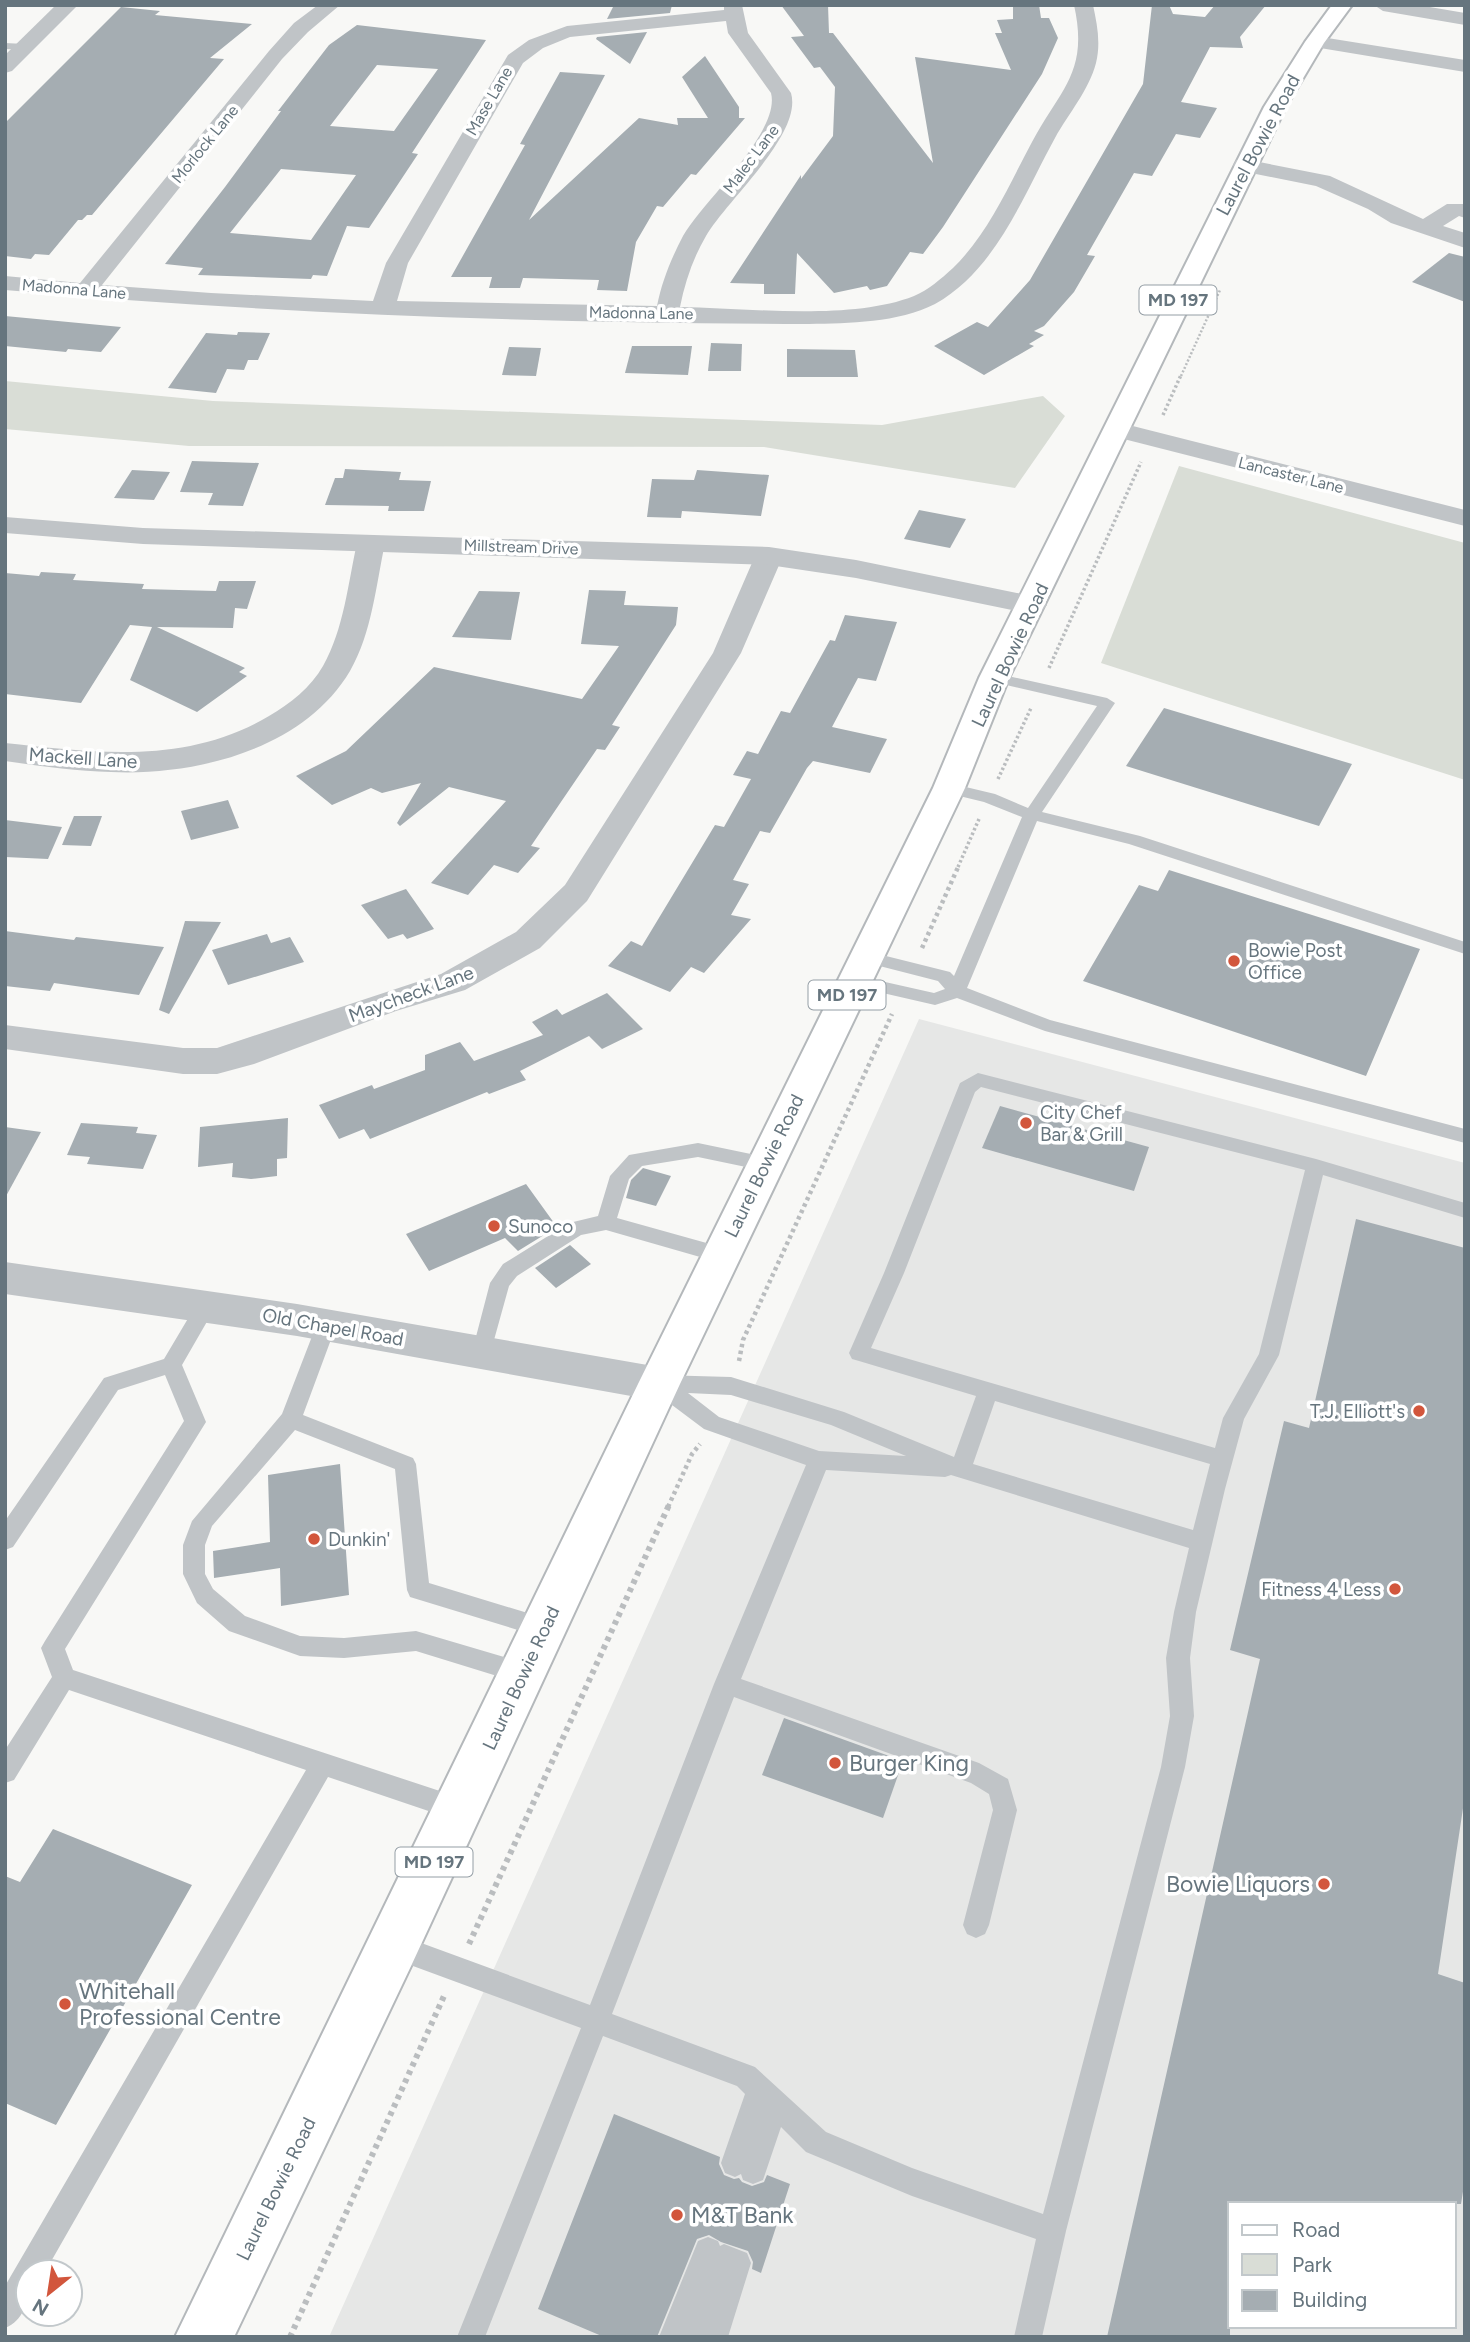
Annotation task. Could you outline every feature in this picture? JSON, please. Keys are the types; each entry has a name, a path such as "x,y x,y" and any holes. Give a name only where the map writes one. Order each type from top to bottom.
{"main road":[{"name":"Laurel Bowie Road","path":"204,2337 394,1946 721,1255 949,788 994,678 1032,606 1244,166 1275,107 1315,42 1342,5"}],"street":[{"path":"5,67 15,47 68,5"},
{"name":"Morlock Lane","path":"86,290 267,65 301,27 331,5"},
{"name":"Madonna Lane","path":"5,283 239,302 383,307 815,316 907,307 942,289 958,276 984,245 1054,121 1072,97 1087,63 1091,43 1090,27 1083,5"},
{"path":"1383,5 1465,19"},
{"name":"Malec Lane","path":"667,314 674,279 695,235 775,130 782,111 781,93 738,33 733,10"},
{"name":"Mase Lane","path":"383,307 397,263 515,59 536,44 567,32 733,10"},
{"path":"1315,42 1465,66"},
{"path":"1244,166 1322,181 1424,228 1465,241"},
{"path":"1424,228 1455,209 1465,211"},
{"name":"Lancaster Lane","path":"1117,430 1465,518"},
{"name":"Millstream Drive","path":"5,525 143,536 769,556 856,569 1032,606"},
{"name":"Mackell Lane","path":"5,752 113,763 174,759 218,748 275,725 301,709 336,669 346,646 371,542"},
{"name":"Maycheck Lane","path":"5,1038 183,1061 217,1061 278,1043 384,1003 453,982 504,956 548,923 576,893 727,653 769,556"},
{"name":"Old Chapel Road","path":"5,1278 206,1306 659,1384"}],"lane":[{"path":"860,969 902,992 934,999 957,991 1032,814 1107,703 994,678"},
{"path":"949,788 1032,814 1134,840 1465,948"},
{"path":"860,969 913,967 944,976 957,991 1045,1025 1465,1136"},
{"path":"1223,1459 859,1353 967,1088 978,1080 1316,1166 1465,1211"},
{"path":"606,1222 620,1176 636,1160 698,1150 765,1164"},
{"path":"1028,2337 1052,2231 1173,1767 1182,1716 1178,1658 1185,1612 1202,1542 1234,1418 1269,1355 1316,1166"},
{"path":"482,1352 500,1283 510,1270 576,1228 606,1222 721,1255"},
{"path":"5,1540 111,1384 171,1365 206,1306"},
{"path":"326,1326 291,1419 235,1488 203,1521 194,1545 194,1574 205,1596 237,1624 300,1646 344,1648 416,1641 523,1673"},
{"path":"64,1678 53,1648 195,1422 171,1365"},
{"path":"659,1384 731,1386 836,1418 960,1469 1202,1542"},
{"path":"659,1384 712,1423 819,1460 960,1469"},
{"path":"960,1469 989,1390"},
{"path":"291,1419 405,1464 418,1590 544,1628"},
{"path":"471,2337 726,1684 819,1460"},
{"path":"64,1678 459,1809"},
{"path":"5,1772 64,1678"},
{"path":"726,1684 979,1774 999,1787 1005,1810 976,1924"},
{"path":"38,2258 322,1765"},
{"path":"394,1946 458,1967 746,2076 816,2142 912,2182 1052,2231"},
{"path":"751,2169 773,2102"},
{"path":"673,2337 723,2257"},
{"path":"694,2337 723,2257"},
{"path":"714,2337 723,2257"},
{"path":"5,2314 14,2299"}],"path":[{"path":"913,967 1139,464 1146,458 1163,428 1160,420 1222,287"},
{"path":"731,1386 743,1340 902,992"},
{"path":"290,2337 686,1466 712,1423"}],"shaded area":[{"path":"919,1019 1465,1163 1465,2337 329,2337"}],"green space":[{"path":"5,381 213,401 882,425 1043,396 1065,416 1015,488 764,447 189,446 5,429"},
{"path":"1179,466 1465,543 1465,780 1101,663"}],"building":[{"path":"614,5 672,5 670,13 607,19"},
{"path":"781,5 828,5 829,33 833,33 933,163 915,57 1011,70 995,33 1002,33 997,20 1013,19 1013,5 1039,5 1041,18 1049,18 1058,38 1042,74 943,227 923,254 910,252 887,286 870,290 867,286 834,293 797,253 795,294 764,294 764,284 730,283 801,175 801,179 833,136 835,87 820,67 814,68 791,37 804,36"},
{"path":"1152,5 1169,5 1173,14 1205,17 1215,5 1266,5 1240,37 1243,48 1210,47 1181,102 1217,108 1200,138 1176,134 1152,176 1134,173 1087,255 1095,256 1074,292 1044,326 1034,331 1044,335 1029,344 1034,346 984,375 934,346 977,322 988,327 1030,280 1143,84"},
{"path":"121,7 160,11 155,15 252,24 210,58 224,59 92,215 78,220 49,255 35,254 31,259 5,256 5,123"},
{"path":"357,25 486,40 412,153 418,154 369,228 347,226 327,276 313,275 311,279 198,275 203,268 165,264 225,187 281,111 278,111 329,45","holes":["377,65 438,69 394,131 330,126","281,169 356,175 311,240 230,233"]},
{"path":"647,32 630,64 596,39 597,37"},
{"path":"705,56 739,107 739,118 745,118 696,175 691,174 663,207 657,206 636,242 627,291 597,290 599,280 523,278 520,288 489,288 492,277 451,277 525,145 520,144 560,72 605,75 529,220 639,118 678,125 677,118 708,118 682,77"},
{"path":"1449,253 1465,257 1465,302 1412,282"},
{"path":"5,316 121,327 101,352 68,349 66,352 5,346"},
{"path":"238,332 270,333 258,360 248,360 244,370 227,369 216,393 168,388 206,333 237,335"},
{"path":"711,343 742,344 741,371 708,371"},
{"path":"632,346 692,346 688,375 625,373"},
{"path":"509,347 541,348 536,376 502,375"},
{"path":"787,349 855,350 858,377 787,377"},
{"path":"192,461 259,463 243,506 208,505 213,493 180,492"},
{"path":"345,469 401,472 399,480 431,481 424,511 388,511 389,506 325,505 335,478 343,478"},
{"path":"132,470 170,472 154,500 114,498"},
{"path":"697,470 769,475 761,516 682,511 681,518 647,517 652,479 694,480"},
{"path":"919,510 966,519 950,548 904,539"},
{"path":"41,572 76,574 73,580 144,584 142,589 216,591 219,581 256,581 247,609 235,608 233,628 157,627 245,668 239,672 247,676 197,712 130,680 152,627 130,625 81,703 5,694 5,573 39,576"},
{"path":"589,590 626,591 624,605 678,607 676,625 612,725 620,727 605,750 597,749 531,846 540,848 518,873 494,865 468,895 431,883 506,801 449,787 400,826 397,823 421,783 382,793 371,788 332,805 296,776 346,751 434,667 582,699 619,646 581,644"},
{"path":"479,591 520,592 511,640 452,637"},
{"path":"845,615 897,622 876,681 858,678 832,727 887,739 870,773 813,761 807,768 770,833 760,831 733,880 749,884 731,915 751,919 704,973 691,967 670,992 608,966 631,941 642,946 715,825 724,827 751,779 733,775 747,751 758,754 781,711 790,713 830,640 835,641"},
{"path":"1164,708 1352,764 1319,826 1126,766"},
{"path":"228,800 239,828 191,840 181,811"},
{"path":"74,816 102,816 91,846 62,845"},
{"path":"5,820 62,827 48,859 5,857"},
{"path":"1169,870 1420,949 1366,1076 1083,981 1139,885 1158,891"},
{"path":"406,889 434,929 407,939 403,934 388,939 361,905"},
{"path":"185,921 221,922 169,1014 159,1010"},
{"path":"5,931 164,947 139,995 54,983 50,991 5,986"},
{"path":"267,934 271,943 290,937 304,962 228,985 212,950"},
{"path":"607,993 643,1029 602,1049 589,1036 520,1071 526,1080 489,1094 487,1092 370,1139 364,1129 339,1139 319,1105 372,1085 374,1089 425,1070 425,1055 460,1042 474,1061 543,1035 532,1022 557,1009 562,1015"},
{"path":"1000,1106 1149,1147 1134,1191 982,1148"},
{"path":"288,1118 287,1158 277,1159 277,1176 251,1179 232,1177 233,1163 198,1167 200,1127"},
{"path":"81,1123 138,1127 136,1133 157,1135 143,1169 87,1164 90,1157 67,1155"},
{"path":"5,1127 41,1132 5,1198"},
{"path":"643,1168 671,1176 656,1206 626,1198 631,1180"},
{"path":"526,1184 557,1227 518,1251 505,1238 429,1271 406,1234"},
{"path":"1356,1219 1465,1248 1465,1795 1438,1974 1465,1983 1465,2179 1461,2204 1228,2202 1230,2337 1107,2337 1260,1659 1230,1650 1284,1421 1309,1428"},
{"path":"570,1245 591,1264 556,1288 535,1268"},
{"path":"340,1464 349,1595 281,1606 280,1568 214,1578 213,1551 270,1542 268,1475"},
{"name":"Burger King","path":"784,1718 903,1761 883,1818 762,1775"},
{"name":"Whitehall Professional Centre","path":"53,1829 192,1885 56,2125 5,2103 5,1876 20,1882"},
{"name":"M&T Bank","path":"614,2114 720,2157 719,2164 724,2175 734,2179 739,2178 752,2186 764,2182 767,2175 790,2184 761,2273 752,2269 753,2262 748,2251 709,2235 697,2239 657,2337 604,2337 538,2309"}],"place":[{"name":"Bowie Post Office","path":"1234,961"},
{"name":"City Chef Bar & Grill","path":"1026,1123"},
{"name":"Sunoco","path":"494,1226"},
{"name":"T.J. Elliott's","path":"1419,1411"},
{"name":"Dunkin'","path":"314,1539"},
{"name":"Fitness 4 Less","path":"1395,1589"},
{"name":"Burger King","path":"835,1763"},
{"name":"Bowie Liquors","path":"1324,1884"},
{"name":"Whitehall Professional Centre","path":"65,2004"},
{"name":"M&T Bank","path":"677,2215"}]}
